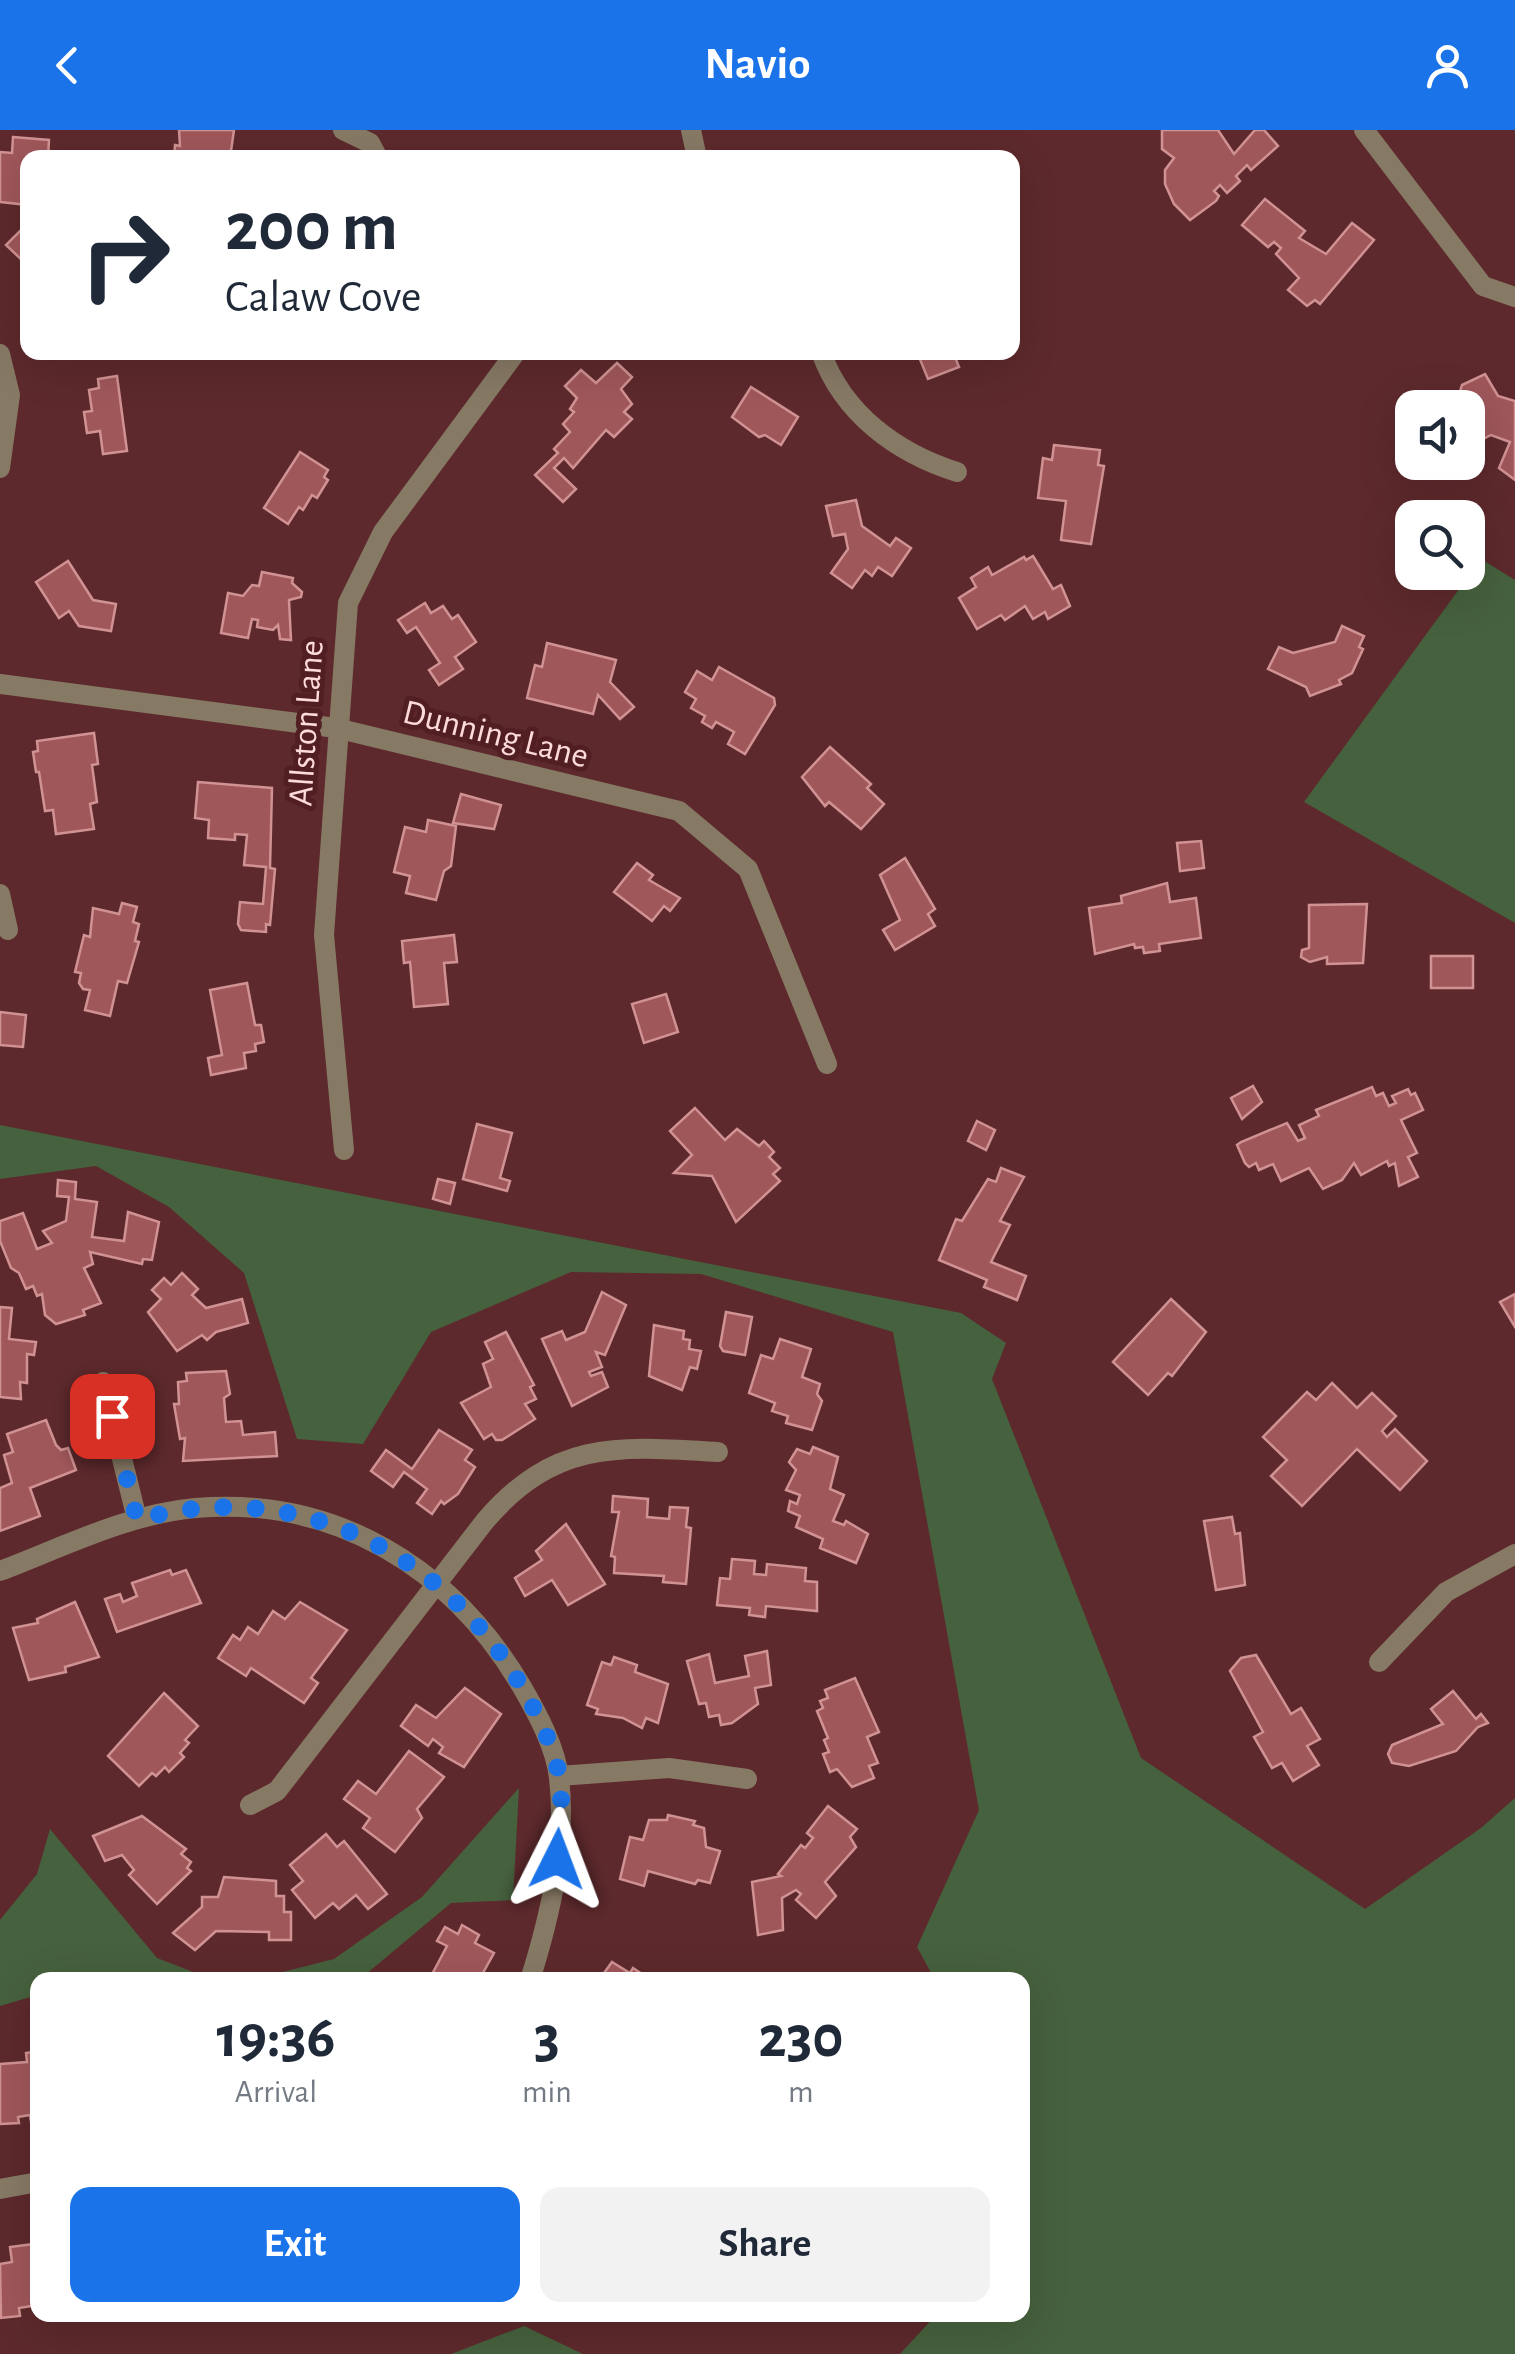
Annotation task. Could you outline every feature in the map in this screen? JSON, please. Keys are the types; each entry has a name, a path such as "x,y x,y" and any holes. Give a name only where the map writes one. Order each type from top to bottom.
{"street":[{"path":"343,130 370,143 374,150"},
{"path":"1364,130 1483,286 1515,297"},
{"path":"0,354 10,395 0,468"},
{"name":"Allston Lane","path":"344,1150 324,935 348,603 384,532 510,360"},
{"path":"824,360 830,378 866,421 913,458 957,472"},
{"name":"Dunning Lane","path":"0,684 336,728 679,811 748,869 827,1064"},
{"path":"0,894 8,930"},
{"path":"103,1382 137,1520"},
{"path":"250,1805 277,1791 500,1503 554,1464 620,1446 718,1452"},
{"path":"0,1571 137,1520 224,1508 314,1519 370,1539 440,1584 505,1659 536,1715 559,1776 554,1886 532,1972"},
{"path":"1379,1662 1446,1592 1515,1554"},
{"path":"559,1776 670,1768 747,1779"},
{"path":"0,2189 30,2183"}],"green space":[{"path":"1485,561 1515,580 1515,923 1304,802 1458,590 1485,590"},
{"path":"0,1125 961,1313 1006,1343 992,1379 1141,1758 1365,1909 1481,1828 1515,1798 1515,2354 900,2354 930,2322 1030,2322 1030,1972 931,1972 917,1947 979,1810 893,1332 701,1274 571,1272 431,1332 363,1444 297,1439 244,1273 169,1207 96,1166 0,1179"},
{"path":"519,1788 513,1900 451,1903 369,1972 283,1972 334,1959 422,1897"},
{"path":"50,1829 157,1958 193,1972 30,1972 30,1997 0,2006 0,1920 37,1874"},
{"path":"524,2326 583,2354 451,2354"}],"building":[{"path":"179,130 234,130 231,150 175,150 175,145 180,146"},
{"path":"1162,130 1218,130 1234,154 1255,130 1264,130 1278,146 1251,170 1247,165 1236,176 1240,181 1227,193 1220,185 1214,191 1219,196 1216,201 1190,220 1174,204 1165,184 1165,170 1174,158 1162,149"},
{"path":"13,137 49,140 48,150 20,150 20,204 0,202 0,152 12,153"},
{"path":"1265,199 1305,231 1299,238 1326,254 1352,223 1374,240 1320,304 1315,300 1307,306 1288,290 1299,278 1276,254 1281,248 1274,242 1268,247 1242,225"},
{"path":"20,231 20,258 6,245"},
{"path":"920,360 956,360 959,367 928,379"},
{"path":"617,363 632,377 621,389 632,404 624,412 632,419 614,437 606,430 573,468 564,458 554,468 576,489 563,502 535,475 558,453 554,449 570,432 563,424 574,412 570,409 577,398 565,386 581,370 596,383"},
{"path":"1485,374 1498,396 1515,401 1515,480 1499,468 1510,442 1491,435 1485,438 1485,390 1460,390 1462,385"},
{"path":"117,376 127,451 103,454 100,431 87,433 84,412 92,411 89,390 99,388 98,379"},
{"path":"751,387 798,417 781,445 765,435 759,437 732,417"},
{"path":"1054,445 1100,450 1098,465 1104,466 1091,544 1061,540 1066,501 1038,498 1043,458 1052,460"},
{"path":"300,452 328,470 324,477 328,480 317,498 312,495 288,524 264,508"},
{"path":"856,500 862,526 890,546 896,538 911,548 892,576 878,567 872,576 865,570 852,588 831,573 848,549 845,534 833,536 826,506"},
{"path":"1033,556 1053,589 1061,585 1070,606 1048,619 1045,612 1033,619 1025,606 1005,620 1001,615 977,629 959,598 976,587 971,578 988,567 992,575"},
{"path":"68,561 93,600 116,604 111,631 79,626 69,611 59,618 36,582"},
{"path":"262,572 293,578 292,583 302,592 301,597 289,600 291,640 280,639 278,625 273,630 257,627 258,620 252,619 248,638 221,633 228,593 243,596 252,585 259,586"},
{"path":"425,603 431,613 443,606 452,619 458,615 476,642 455,657 463,669 439,685 429,670 440,663 416,627 407,633 398,620"},
{"path":"1342,626 1364,636 1359,647 1363,649 1352,673 1339,680 1341,684 1310,696 1306,687 1268,669 1279,647 1293,653 1335,642"},
{"path":"547,643 616,660 610,682 634,707 620,719 598,695 593,714 527,698 535,665 542,667"},
{"path":"719,667 774,698 775,705 745,754 728,744 734,732 716,722 712,728 702,722 705,716 691,708 696,699 685,692 697,671 712,680"},
{"path":"94,733 98,764 92,765 97,802 90,804 94,829 56,834 53,810 45,811 36,772 33,752 38,751 37,741"},
{"path":"830,747 871,784 867,788 884,804 861,829 829,802 825,806 802,777"},
{"path":"198,782 272,788 270,868 275,869 266,932 241,930 238,924 240,902 263,904 266,867 244,865 247,835 235,834 235,840 208,838 209,820 195,818"},
{"path":"461,794 501,805 494,829 453,823"},
{"path":"428,820 456,826 451,866 444,871 436,900 406,893 410,876 394,872 405,827 426,832"},
{"path":"1201,841 1204,868 1180,871 1177,843"},
{"path":"905,858 935,909 928,914 935,926 895,950 883,930 900,920 880,875"},
{"path":"637,863 653,875 649,880 680,898 670,911 664,906 652,921 614,892"},
{"path":"1167,883 1170,902 1196,898 1201,938 1159,944 1160,951 1144,953 1143,947 1135,948 1134,944 1095,954 1089,908 1122,903 1121,896"},
{"path":"122,903 137,907 133,922 139,924 135,941 139,942 127,983 118,981 110,1016 85,1010 90,990 83,989 79,983 81,973 75,972 84,935 90,937 93,908 119,914"},
{"path":"1367,904 1363,963 1327,964 1327,957 1310,962 1301,957 1302,950 1309,948 1309,905"},
{"path":"454,935 457,962 444,963 448,1004 414,1007 410,962 404,963 402,941"},
{"path":"1431,956 1473,956 1473,988 1431,988"},
{"path":"247,983 255,1025 261,1025 264,1042 255,1044 256,1051 244,1053 246,1068 211,1075 208,1058 222,1055 210,990"},
{"path":"666,994 678,1032 644,1043 632,1004"},
{"path":"0,1012 26,1015 23,1047 0,1045"},
{"path":"1253,1086 1262,1102 1242,1119 1231,1098"},
{"path":"1372,1087 1376,1096 1383,1093 1389,1106 1396,1103 1392,1096 1408,1089 1411,1095 1415,1093 1423,1110 1401,1120 1417,1153 1408,1157 1418,1177 1399,1186 1395,1163 1389,1166 1387,1161 1361,1175 1354,1163 1342,1180 1323,1189 1309,1168 1281,1181 1273,1164 1259,1170 1256,1163 1249,1167 1245,1163 1237,1145 1241,1142 1287,1123 1298,1141 1305,1138 1299,1125 1319,1116 1316,1110"},
{"path":"695,1108 725,1140 737,1129 759,1146 764,1141 774,1152 769,1157 780,1168 773,1174 780,1181 736,1222 712,1176 674,1173 692,1155 670,1131"},
{"path":"977,1121 995,1130 986,1150 968,1141"},
{"path":"477,1124 512,1133 500,1178 510,1181 507,1191 463,1179"},
{"path":"1001,1168 1024,1177 1000,1221 1010,1225 991,1262 1026,1276 1017,1300 984,1287 987,1280 939,1260 956,1219 962,1221 988,1179 996,1182"},
{"path":"438,1179 455,1183 450,1204 433,1199"},
{"path":"58,1180 76,1182 75,1199 97,1202 92,1237 124,1241 128,1212 159,1222 152,1260 143,1259 142,1264 90,1252 93,1264 84,1268 101,1303 83,1310 85,1315 56,1324 45,1315 42,1294 37,1296 33,1286 26,1289 19,1273 11,1268 0,1241 0,1221 23,1213 37,1249 52,1243 43,1231 66,1221 69,1197 57,1196"},
{"path":"182,1273 198,1289 192,1295 206,1308 242,1299 248,1323 216,1332 207,1340 202,1335 177,1351 148,1312 161,1299 152,1290 164,1278 171,1285"},
{"path":"602,1292 626,1305 605,1355 596,1352 602,1367 589,1372 591,1376 602,1372 608,1387 572,1406 542,1339 562,1331 566,1340 585,1332"},
{"path":"1515,1294 1515,1327 1500,1302"},
{"path":"1171,1299 1206,1332 1172,1376 1168,1373 1148,1395 1113,1362"},
{"path":"0,1307 12,1308 9,1339 36,1342 34,1355 27,1354 27,1383 20,1382 21,1399 0,1397"},
{"path":"726,1312 752,1317 745,1355 723,1351 720,1346"},
{"path":"654,1325 684,1331 683,1339 690,1340 689,1349 701,1351 697,1369 690,1367 682,1390 649,1376"},
{"path":"506,1332 534,1385 530,1387 536,1399 525,1404 535,1419 502,1440 496,1440 492,1434 484,1439 461,1403 491,1387 483,1364 493,1359 485,1342"},
{"path":"780,1339 811,1349 802,1377 820,1384 817,1394 822,1401 812,1430 786,1423 788,1416 772,1411 775,1403 749,1393 761,1355 773,1359"},
{"path":"226,1371 230,1394 224,1398 226,1422 241,1421 243,1435 275,1432 277,1456 183,1461 185,1438 180,1439 174,1404 179,1404 178,1382 187,1381 186,1373"},
{"path":"1332,1383 1357,1408 1372,1393 1396,1416 1382,1431 1387,1437 1395,1429 1427,1461 1400,1490 1357,1449 1302,1506 1271,1476 1287,1460 1263,1437 1307,1392 1316,1400"},
{"path":"46,1420 56,1445 61,1450 68,1448 76,1470 30,1488 40,1516 0,1531 0,1488 12,1483 4,1455 13,1452 7,1434"},
{"path":"439,1430 472,1450 465,1460 475,1467 458,1494 444,1504 441,1501 432,1514 417,1503 427,1489 404,1472 393,1487 371,1471 386,1450 412,1469"},
{"path":"813,1447 838,1457 830,1489 844,1495 833,1521 844,1525 846,1521 868,1534 856,1563 820,1548 823,1539 796,1527 800,1516 788,1511 790,1501 797,1504 800,1495 786,1490 796,1470 789,1462 797,1449 810,1454"},
{"path":"613,1496 648,1499 647,1517 669,1519 670,1507 688,1508 686,1527 691,1528 686,1584 663,1582 664,1576 614,1573 615,1557 611,1556 619,1512 612,1512"},
{"path":"1232,1517 1235,1534 1240,1533 1245,1585 1216,1590 1204,1521"},
{"path":"566,1524 605,1584 568,1605 552,1580 525,1596 515,1578 542,1560 536,1551"},
{"path":"732,1559 755,1561 754,1574 766,1575 767,1564 806,1568 805,1581 817,1582 817,1611 766,1606 765,1617 749,1615 750,1608 717,1605 720,1578 730,1579"},
{"path":"170,1570 172,1575 186,1570 201,1603 117,1632 105,1599 120,1594 123,1602 137,1596 132,1583"},
{"path":"75,1602 99,1657 65,1667 66,1672 29,1680 13,1628 38,1623 37,1619"},
{"path":"300,1602 347,1630 311,1678 318,1683 304,1703 251,1668 246,1676 218,1658 233,1635 240,1640 248,1627 258,1634 273,1611 285,1619"},
{"path":"767,1651 771,1685 755,1688 758,1704 732,1723 721,1725 719,1715 709,1717 706,1703 699,1704 687,1661 709,1654 715,1683 749,1676 745,1656"},
{"path":"1256,1655 1291,1714 1301,1708 1320,1739 1307,1746 1319,1765 1293,1781 1282,1763 1272,1768 1254,1737 1263,1732 1230,1671 1241,1658"},
{"path":"614,1657 637,1665 635,1672 668,1684 658,1723 646,1718 642,1728 623,1718 596,1714 598,1709 587,1705 602,1662 611,1665"},
{"path":"855,1678 879,1732 867,1737 878,1763 869,1766 874,1778 852,1787 837,1769 830,1772 823,1754 829,1752 824,1740 828,1738 817,1711 823,1708 820,1701 828,1698 825,1690"},
{"path":"465,1688 501,1714 464,1767 439,1753 443,1747 433,1739 428,1746 401,1726 416,1705 436,1718"},
{"path":"1453,1691 1476,1719 1481,1714 1488,1723 1478,1727 1456,1751 1409,1766 1392,1763 1388,1754 1392,1745 1443,1724 1431,1709"},
{"path":"164,1693 198,1726 185,1740 189,1743 180,1753 184,1757 169,1772 165,1767 156,1776 152,1773 139,1786 108,1756"},
{"path":"409,1751 444,1777 417,1809 422,1818 395,1852 363,1828 370,1818 344,1799 358,1781 376,1794"},
{"path":"828,1806 857,1829 850,1837 856,1847 825,1882 836,1896 816,1918 796,1900 801,1894 796,1890 782,1898 783,1930 758,1935 752,1882 781,1876 778,1874 801,1845 805,1848 813,1838 807,1833"},
{"path":"668,1815 695,1821 693,1825 704,1828 706,1847 720,1851 710,1883 698,1880 695,1884 648,1871 644,1886 620,1879 630,1837 643,1840 649,1820 667,1820"},
{"path":"142,1816 186,1849 181,1854 191,1862 187,1868 191,1871 157,1904 129,1875 134,1870 122,1855 105,1861 93,1836"},
{"path":"326,1834 337,1847 344,1841 387,1894 368,1909 356,1895 339,1909 333,1903 315,1918 292,1890 303,1881 290,1865"},
{"path":"224,1877 276,1881 276,1896 284,1896 284,1912 291,1912 291,1940 269,1940 269,1932 216,1931 195,1950 173,1933 202,1907 202,1897 218,1897"},
{"path":"462,1925 479,1935 475,1943 494,1953 483,1972 433,1972 447,1946 437,1941 445,1927 458,1934"},
{"path":"612,1962 628,1972 605,1972"},
{"path":"30,2052 30,2115 18,2117 19,2123 0,2124 0,2064 27,2062 26,2053"},
{"path":"30,2244 30,2306 19,2308 20,2316 1,2318 0,2264 12,2262 10,2247"}],"route":[{"path":"112,1416 137,1520 196,1508 273,1511 314,1519 370,1539 440,1584 475,1619 505,1659 548,1741 559,1776 557,1859"}]}
